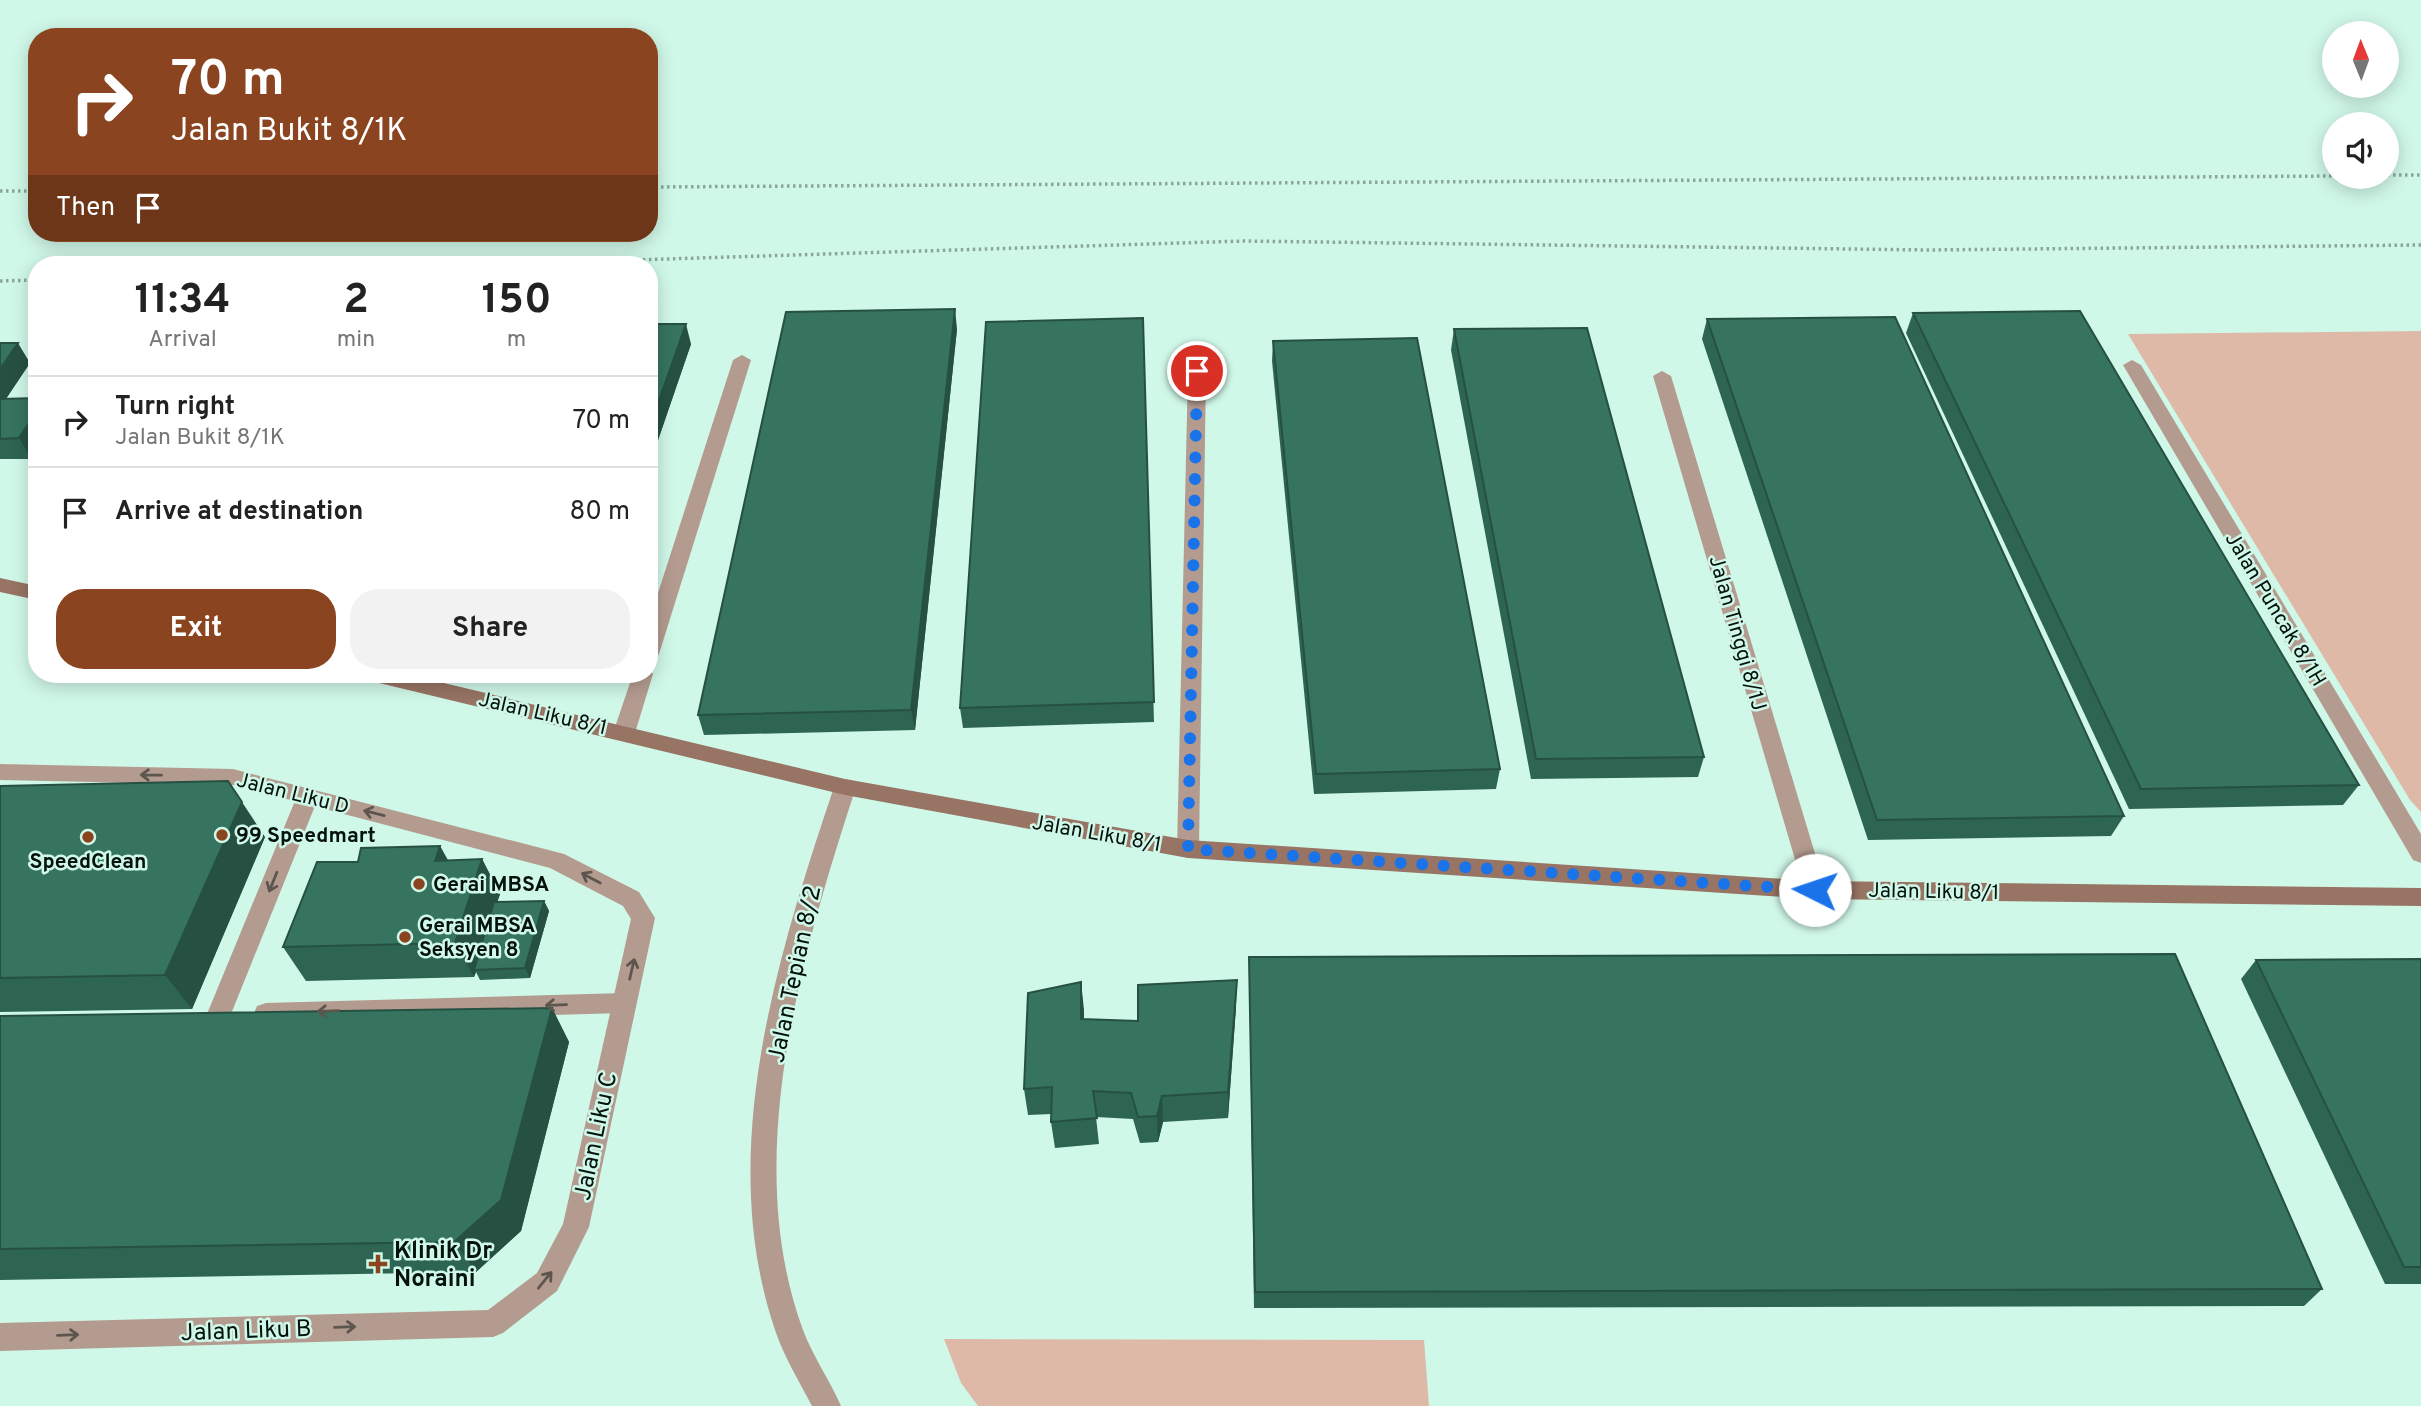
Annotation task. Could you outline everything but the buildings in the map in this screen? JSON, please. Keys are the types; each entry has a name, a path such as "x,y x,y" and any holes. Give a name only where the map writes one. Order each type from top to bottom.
{"street":[{"path":"658,626 743,360"},
{"name":"Jalan Puncak 8/1H","path":"2132,365 2421,854"},
{"path":"1188,849 1197,371"},
{"name":"Jalan Tinggi 8/1J","path":"1662,376 1815,890"},
{"path":"0,585 28,591"},
{"name":"Jalan Liku 8/1","path":"413,683 845,787 1188,849 1815,890 2421,897"},
{"path":"624,733 640,683"},
{"name":"Jalan Liku D","path":"0,772 233,777 556,860 631,899 643,918"},
{"name":"Jalan Tepian 8/2","path":"827,1406 787,1323 765,1224 768,1118 782,1010 815,875 845,787"},
{"path":"219,1014 308,796"},
{"name":"Jalan Liku C","path":"493,1323 547,1282 576,1227 643,918"},
{"path":"192,1015 624,1003"},
{"name":"Jalan Liku B","path":"0,1337 493,1323"}],"path":[{"path":"2399,175 2421,175"},
{"path":"658,187 2322,176"},
{"path":"0,191 28,191"},
{"path":"658,259 1244,241 1927,250 2421,244"},
{"path":"0,281 28,280"}],"shaded area":[{"path":"2421,331 2421,812 2410,800 2128,334"},
{"path":"944,1339 1424,1340 1429,1406 978,1406 961,1383"}],"place":[{"name":"99 Speedmart","path":"222,835"},
{"name":"SpeedClean","path":"88,837"},
{"name":"Gerai MBSA","path":"419,884"},
{"name":"Gerai MBSA Seksyen 8","path":"405,937"},
{"name":"Klinik Dr Noraini","path":"378,1264"}],"route":[{"path":"1197,371 1188,849 1815,890"}]}
